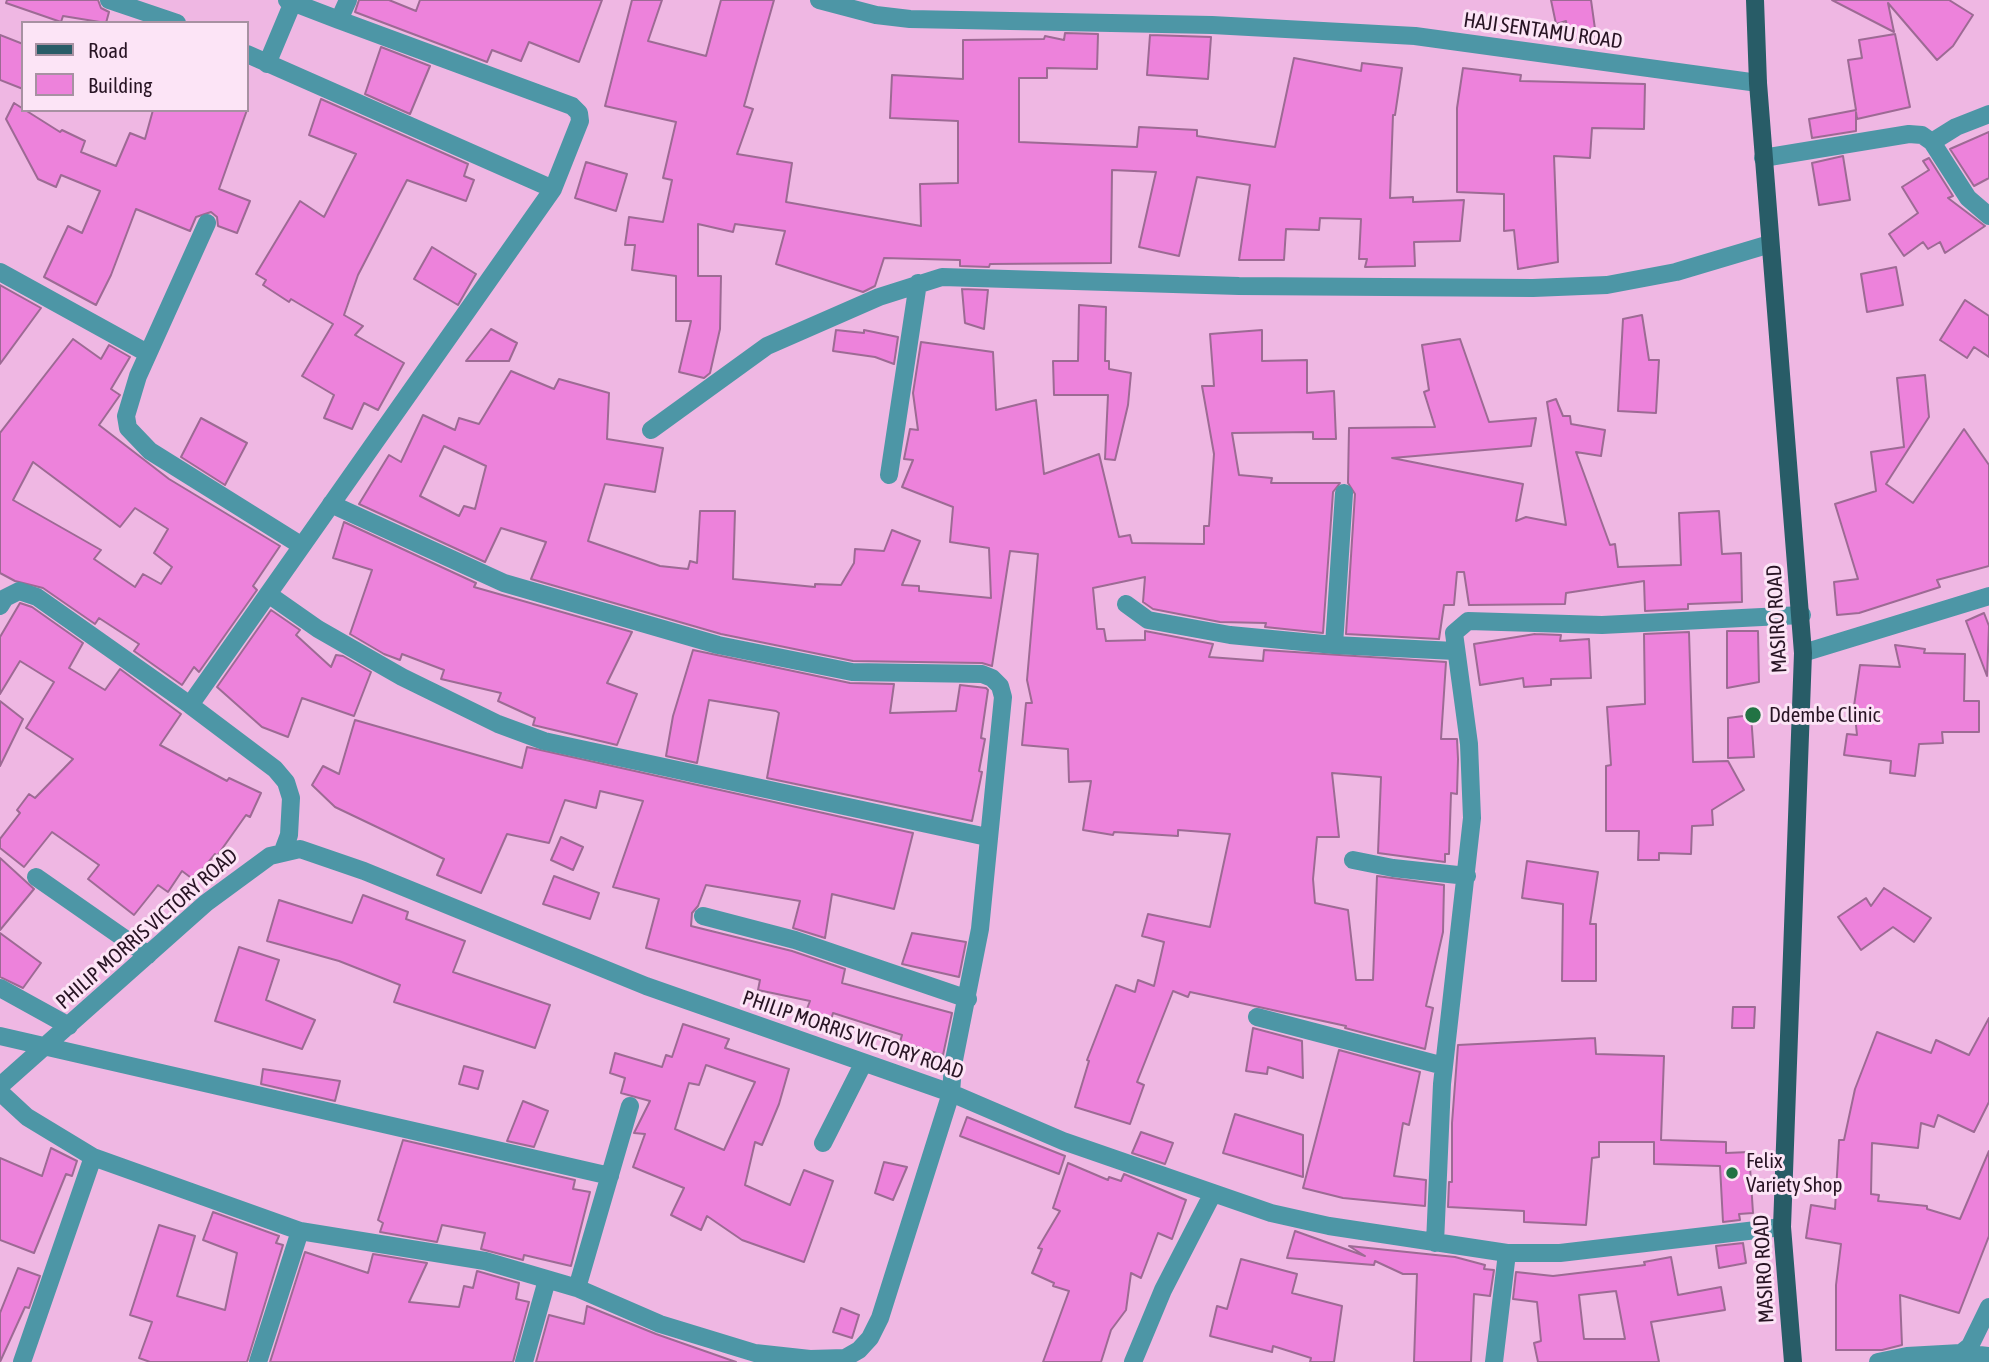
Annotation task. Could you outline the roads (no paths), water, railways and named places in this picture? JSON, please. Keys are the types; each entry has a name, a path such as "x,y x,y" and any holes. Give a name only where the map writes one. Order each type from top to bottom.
{"main road":[{"name":"MASIRO ROAD","path":"1755,0 1763,158 1802,615 1803,653 1782,1227 1793,1362"}],"street":[{"path":"110,0 171,21"},
{"path":"338,20 348,0"},
{"name":"HAJI SENTAMU ROAD","path":"819,0 876,15 910,19 1212,25 1415,36 1758,83"},
{"path":"190,705 553,189 580,121 579,113 572,106 290,1 267,64"},
{"path":"248,54 553,189"},
{"path":"1932,142 1956,127 1989,114"},
{"path":"1763,158 1909,134 1922,135 1932,142 1968,198 1989,216"},
{"path":"207,223 147,353 126,416 128,428 136,439 302,546"},
{"path":"651,430 767,346 919,283 942,277 1239,286 1533,288 1607,285 1676,272 1770,244"},
{"path":"0,272 147,353"},
{"path":"889,475 919,283"},
{"path":"1334,646 1343,493"},
{"path":"0,1091 27,1117 93,1157 300,1231 485,1261 577,1288 660,1324 755,1353 844,1360 859,1350 880,1318 951,1093 953,1065 980,929 987,837 1003,697 1000,686 992,678 982,674 852,672 718,645 503,583 331,504"},
{"path":"0,606 10,594 29,593 190,705 275,769 286,782 291,797 292,817 283,851"},
{"path":"268,594 318,629 402,677 488,719 544,741 987,837"},
{"path":"1803,653 1989,596"},
{"path":"1126,604 1148,620 1230,635 1334,646 1455,651"},
{"path":"1435,1243 1444,1066 1472,818 1470,769 1454,632 1468,621 1602,625 1802,615"},
{"name":"PHILIP MORRIS VICTORY ROAD","path":"0,1086 247,871 283,851 300,849 317,852 646,986 951,1093 1063,1141 1212,1195 1329,1226 1507,1252 1560,1253 1782,1227"},
{"path":"1353,860 1393,869 1467,876"},
{"path":"36,877 148,955"},
{"path":"703,916 795,940 968,999"},
{"path":"0,988 69,1026"},
{"path":"1257,1017 1444,1066"},
{"path":"0,1036 610,1176"},
{"path":"822,1143 863,1064"},
{"path":"577,1288 630,1107"},
{"path":"22,1362 93,1157"},
{"path":"1133,1362 1163,1290 1212,1195"},
{"path":"258,1362 300,1231"},
{"path":"1494,1362 1507,1252"},
{"path":"524,1362 547,1280"},
{"path":"1961,1353 1970,1346 1989,1307"},
{"path":"1878,1362 1907,1356 1961,1353 1989,1356"}],"place":[{"name":"Ddembe Clinic","path":"1753,715"},
{"name":"Felix Variety Shop","path":"1732,1173"}]}
